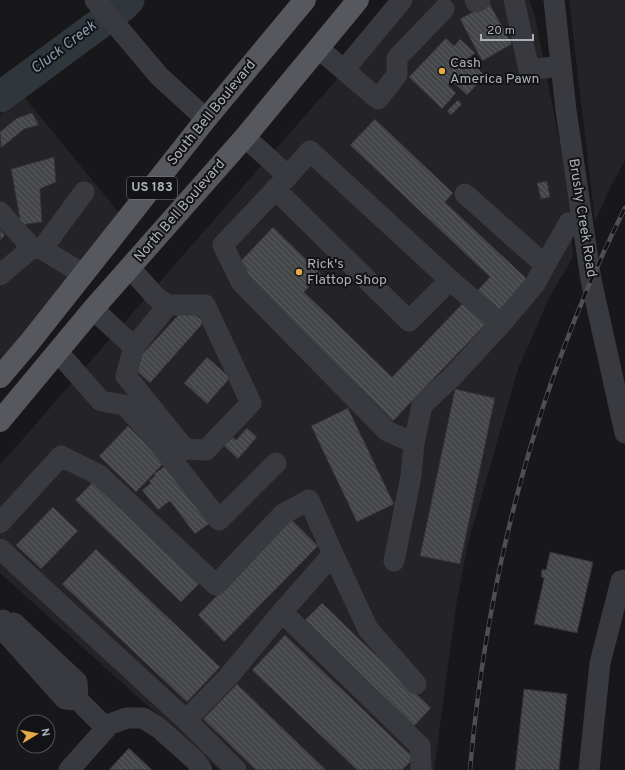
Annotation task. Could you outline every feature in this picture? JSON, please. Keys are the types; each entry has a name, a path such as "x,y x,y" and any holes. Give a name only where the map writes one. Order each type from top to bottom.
{"main road":[{"name":"South Bell Boulevard","path":"0,377 29,343 206,119 305,0"},
{"name":"North Bell Boulevard","path":"0,421 93,309 245,137 358,0"}],"street":[{"path":"95,0 159,76 206,119"},
{"path":"344,70 402,0"},
{"path":"475,0 476,2 480,0"},
{"path":"514,0 529,70 561,66"},
{"name":"Brushy Creek Road","path":"554,0 566,110 591,280 621,395 625,433"},
{"path":"318,48 378,99 397,75 397,58 444,9"},
{"path":"245,137 281,183 409,321 450,280"},
{"path":"414,443 386,431 241,282 223,246 310,151 450,280 501,324"},
{"path":"0,275 37,248 84,192"},
{"path":"465,194 545,265"},
{"path":"0,212 37,248 83,274"},
{"path":"394,561 411,476 414,443 422,406 450,379 501,324 535,284 569,224 582,221"},
{"path":"130,268 156,297 168,305 205,305 251,403 206,450 185,449 126,376 134,347 168,305"},
{"path":"93,309 134,347"},
{"path":"58,352 101,401 125,405 162,447 219,520 276,463"},
{"path":"0,523 61,456 100,475 216,586 283,514 309,500 368,629 416,684"},
{"path":"0,549 186,720 236,770"},
{"path":"186,720 229,676 282,612 334,554"},
{"path":"589,770 600,663 621,581 625,580"},
{"path":"282,612 420,746 421,770"},
{"path":"4,618 44,651 77,682 78,700"},
{"path":"4,618 5,632 65,699 78,700 106,728"},
{"path":"69,770 110,724 127,718 143,718 159,728 196,760 202,770"}],"shaded area":[{"path":"406,0 529,0 535,16 570,196 573,257 549,298 518,369 468,543 456,606 434,770 219,770 0,573 0,465"},
{"path":"569,0 625,0 625,160 595,221"},
{"path":"21,93 120,214 0,362 0,116"}],"building":[{"path":"489,3 512,44 482,61 460,19"},
{"path":"446,38 454,46 460,39 475,53 468,59 485,76 467,95 452,81 448,85 456,93 442,109 409,77"},
{"path":"458,100 462,104 451,115 447,111"},
{"path":"32,113 39,125 24,129 1,148 0,132 17,118"},
{"path":"375,119 453,193 445,202 528,280 497,313 475,293 490,277 350,145"},
{"path":"54,157 56,182 40,189 42,222 21,225 11,169"},
{"path":"547,181 550,197 541,199 537,183"},
{"path":"273,227 321,274 304,292 392,377 464,302 486,324 393,421 237,265"},
{"path":"0,229 5,235 0,240"},
{"path":"186,307 204,322 150,383 131,366"},
{"path":"207,357 230,378 207,404 184,383"},
{"path":"455,389 495,398 460,564 420,556"},
{"path":"348,408 394,504 357,522 311,426"},
{"path":"128,426 165,462 136,492 99,456"},
{"path":"247,428 257,437 238,459 223,445 231,436 236,440"},
{"path":"165,466 210,523 195,534 170,501 158,510 142,490 151,483 149,481 155,476 154,474"},
{"path":"93,482 199,584 181,602 75,500"},
{"path":"53,507 78,531 41,569 16,545"},
{"path":"291,519 318,546 224,642 198,615"},
{"path":"96,549 220,667 187,702 62,584"},
{"path":"550,552 593,562 577,633 534,624 544,578 541,577 542,569 546,570"},
{"path":"322,603 431,708 414,726 305,620"},
{"path":"285,635 414,758 402,770 357,770 252,670"},
{"path":"237,684 326,770 256,770 203,719"},
{"path":"524,689 567,694 559,770 515,770"},
{"path":"129,748 152,770 109,770"}],"waterway":[{"name":"Cluck Creek","path":"0,97 122,7 129,0"}],"railway":[{"path":"470,770 478,697 489,625 503,553 521,482 542,411 566,342 594,274 625,208"}],"place":[{"name":"Cash America Pawn","path":"442,71"},
{"name":"Rick's Flattop Shop","path":"299,272"}]}
